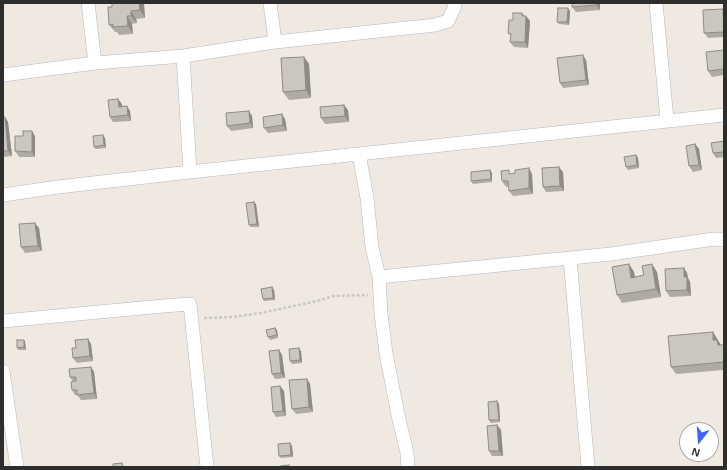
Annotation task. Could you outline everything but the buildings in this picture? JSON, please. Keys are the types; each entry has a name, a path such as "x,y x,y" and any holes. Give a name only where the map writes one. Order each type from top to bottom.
{"street":[{"path":"88,3 95,63"},
{"path":"270,3 275,42"},
{"path":"3,75 95,63 183,56 275,42 435,25 448,21 454,8 454,3"},
{"path":"656,3 667,120"},
{"path":"183,56 190,172"},
{"path":"3,195 58,187 190,172 724,115"},
{"path":"359,154 367,198 372,247 379,277 386,353 407,453 408,467"},
{"path":"379,277 611,254 714,240 724,240"},
{"path":"570,258 588,467"},
{"path":"3,321 190,304 207,467"},
{"path":"3,371 17,467"}],"path":[{"path":"191,318 232,317 261,313 334,296 380,294"}]}
